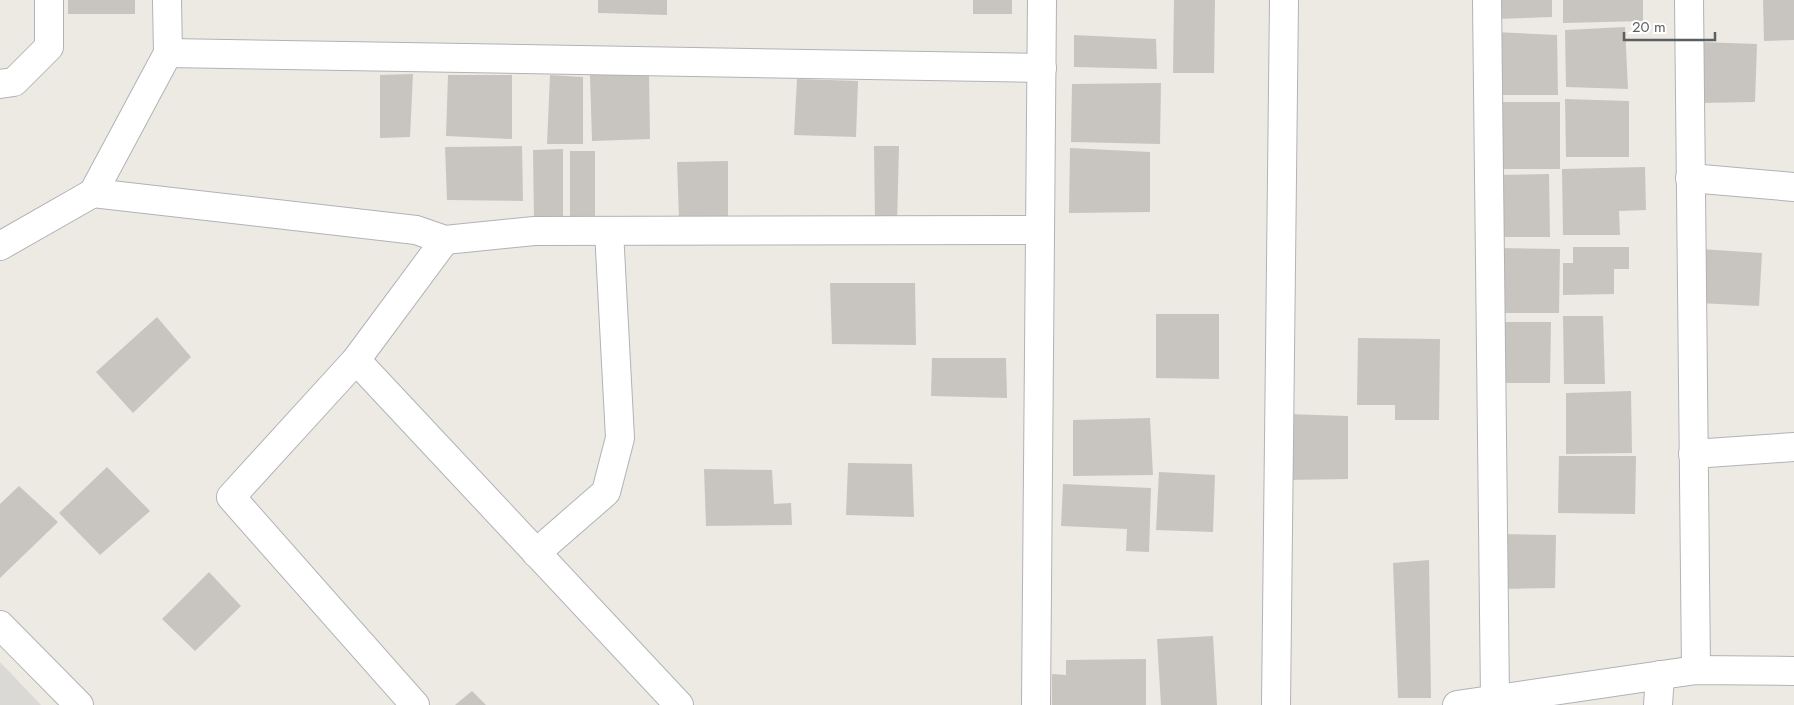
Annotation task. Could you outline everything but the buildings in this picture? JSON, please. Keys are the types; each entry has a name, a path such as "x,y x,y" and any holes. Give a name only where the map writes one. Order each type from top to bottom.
{"street":[{"path":"0,84 14,82 49,47 49,0"},
{"path":"0,246 93,193 168,53 167,0"},
{"path":"1036,705 1042,0"},
{"path":"1276,705 1284,0"},
{"path":"1487,0 1495,699"},
{"path":"1689,0 1696,670"},
{"path":"168,53 1042,68"},
{"path":"1690,178 1794,188"},
{"path":"93,193 416,230 445,240 534,231 1040,230"},
{"path":"536,552 606,492 620,438 609,231"},
{"path":"415,705 232,497 356,360 445,240"},
{"path":"356,360 679,705"},
{"path":"1693,454 1794,447"},
{"path":"0,625 79,705"},
{"path":"1457,705 1696,670 1794,671"},
{"path":"1658,705 1660,674"}],"shaded area":[{"path":"0,662 41,705 0,705"}]}
